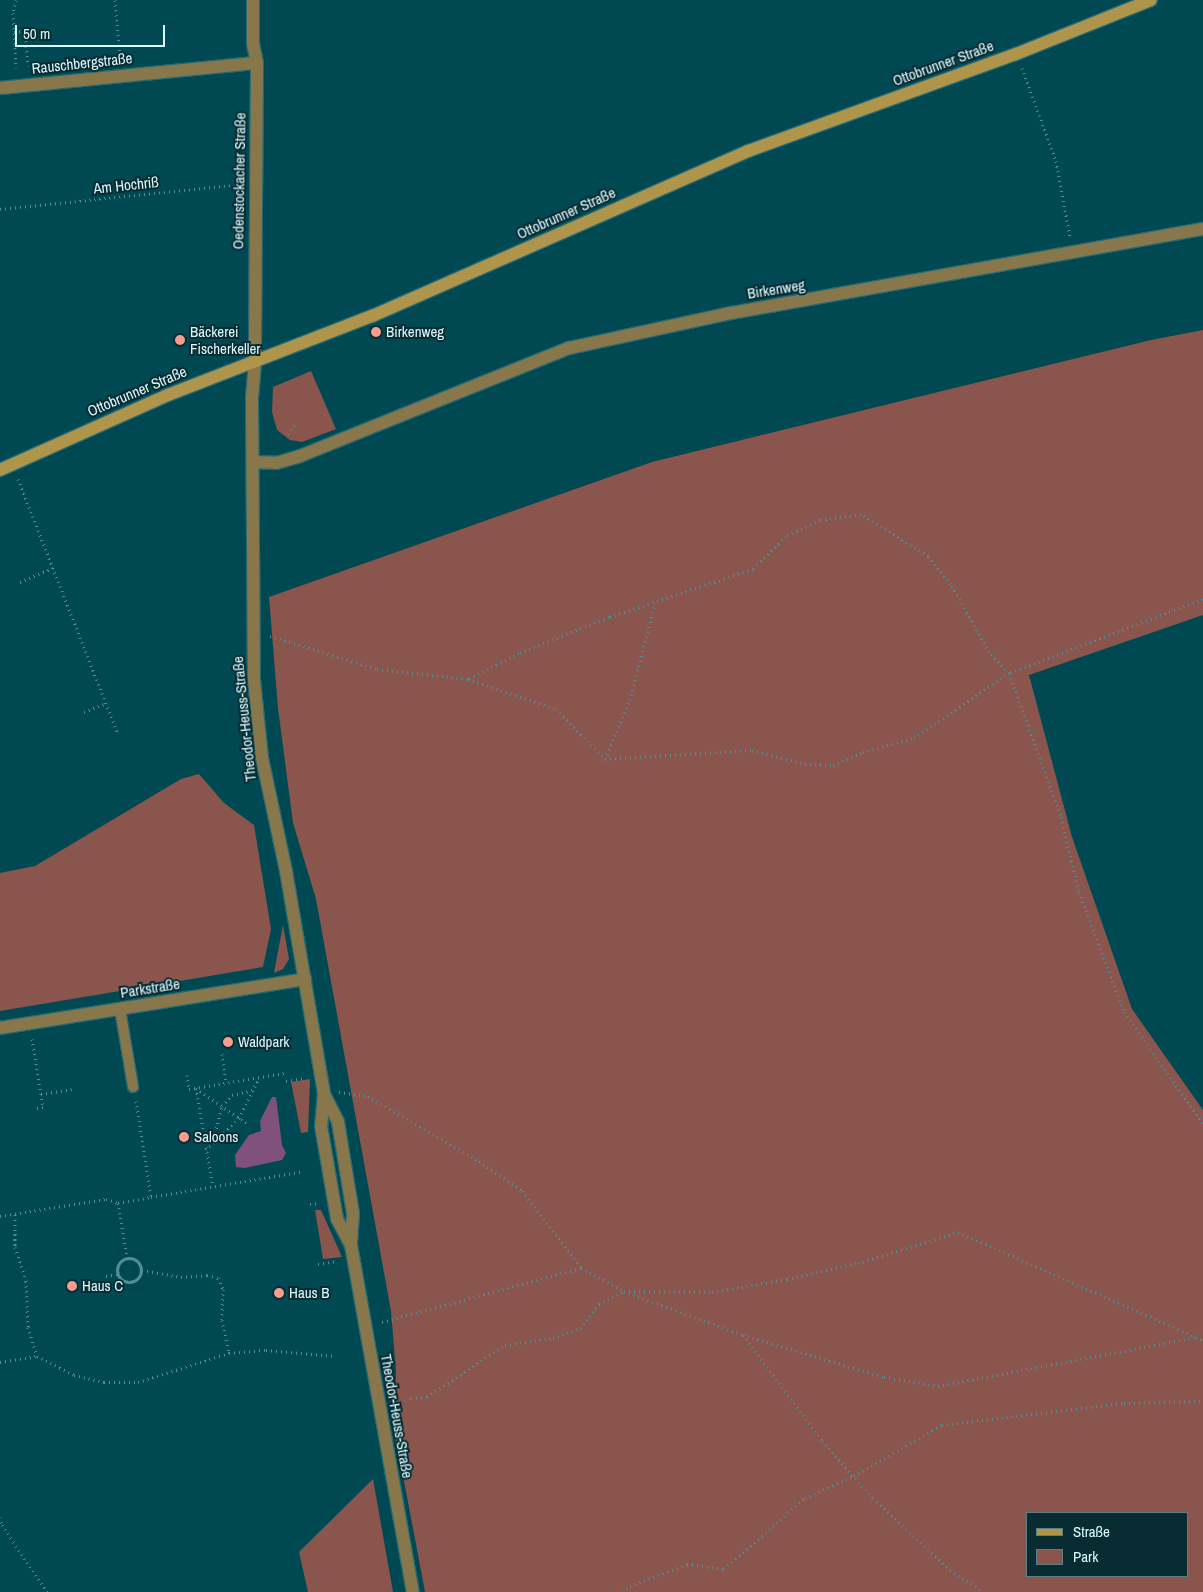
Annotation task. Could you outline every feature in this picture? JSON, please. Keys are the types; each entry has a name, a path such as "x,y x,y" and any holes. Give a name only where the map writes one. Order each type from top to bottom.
{"main road":[{"name":"Ottobrunner Straße","path":"0,470 143,406 363,320 748,151 1016,54 1151,0"}],"street":[{"name":"Oedenstockacher Straße","path":"253,0 253,44 257,63 254,183 255,362"},
{"name":"Rauschbergstraße","path":"0,88 257,63"},
{"name":"Birkenweg","path":"253,462 276,463 300,456 569,348 731,313 1203,229"},
{"name":"Theodor-Heuss-Straße","path":"255,362 252,398 252,631 262,758 286,871 325,1095 338,1122 353,1214 351,1246 413,1592"},
{"name":"Parkstraße","path":"0,1028 304,979"},
{"name":"Theodor-Heuss-Straße","path":"325,1095 321,1126 337,1219 351,1246"}],"lane":[{"path":"120,1009 133,1087"}],"path":[{"path":"16,0 14,32 16,68"},
{"path":"115,0 120,57"},
{"path":"14,32 25,31 28,66"},
{"path":"1016,54 1056,160 1072,253"},
{"name":"Am Hochriß","path":"0,209 254,183"},
{"path":"288,434 295,424"},
{"path":"13,464 117,732"},
{"path":"468,679 519,653 609,617 753,569 786,536 820,520 861,514 928,556 951,584 989,652 1009,673 1061,818 1080,892 1124,1012 1203,1123"},
{"path":"20,582 53,568"},
{"path":"252,631 377,669 468,679 556,709 604,759 752,750 805,764 833,765 863,752 914,738 1009,673 1203,599"},
{"path":"604,759 630,700 655,603"},
{"path":"84,712 106,703"},
{"path":"30,1024 43,1107 34,1109"},
{"path":"222,1054 226,1083"},
{"path":"187,1075 189,1089 285,1073"},
{"path":"206,1150 217,1143 239,1118 259,1077"},
{"path":"196,1088 246,1123"},
{"path":"196,1088 213,1187"},
{"path":"41,1094 73,1089"},
{"path":"217,1143 215,1133 222,1106 232,1095 254,1090"},
{"path":"325,1095 342,1092 368,1096 486,1166 522,1191 581,1268 624,1291 743,1335 884,1377 938,1386 1197,1337"},
{"path":"135,1098 151,1197"},
{"path":"0,1216 106,1199 118,1203 304,1171"},
{"path":"118,1203 127,1257"},
{"path":"310,1204 320,1203"},
{"path":"15,1214 15,1248 26,1281 28,1327 37,1356"},
{"path":"389,1406 411,1398 427,1397 505,1345 554,1338 580,1328 598,1304 624,1291 712,1292 787,1279 858,1263 958,1232 1203,1340"},
{"path":"117,1274 120,1261 127,1257 136,1259 142,1270"},
{"path":"382,1322 581,1268"},
{"path":"117,1274 124,1281 132,1282 138,1279 142,1270"},
{"path":"142,1270 181,1277 207,1275 218,1278 223,1289 222,1320 229,1353"},
{"path":"106,1276 117,1274"},
{"path":"743,1335 822,1442 950,1570 983,1592"},
{"path":"0,1362 37,1356 74,1375 104,1382 138,1382 229,1353 266,1350 335,1356"},
{"path":"623,1592 630,1586 687,1564 724,1569 805,1498 854,1476 942,1425 1124,1403 1203,1401"},
{"path":"0,1517 2,1525 47,1592"}],"green space":[{"path":"1203,330 1203,615 1029,675 1072,837 1132,1009 1203,1110 1203,1592 425,1592 394,1428 396,1372 391,1311 316,899 293,823 278,708 269,597 652,462 1151,340"},
{"path":"311,371 336,429 302,442 290,440 277,430 272,412 273,387"},
{"path":"199,774 224,803 254,825 271,929 263,967 0,1011 0,873 35,866 181,779"},
{"path":"283,925 289,959 283,969 274,973"},
{"path":"310,1079 308,1132 301,1133 291,1082"},
{"path":"315,1210 321,1210 342,1257 323,1259"},
{"path":"373,1479 393,1592 308,1592 299,1552"}],"shaded area":[{"path":"272,1097 276,1097 282,1145 286,1153 282,1160 245,1168 236,1167 235,1155 249,1135 261,1131 260,1121"}],"place":[{"name":"Birkenweg","path":"376,332"},
{"name":"Bäckerei Fischerkeller","path":"180,340"},
{"name":"Waldpark","path":"228,1042"},
{"name":"Saloons","path":"184,1137"},
{"name":"Haus C","path":"72,1286"},
{"name":"Haus B","path":"279,1293"}]}
